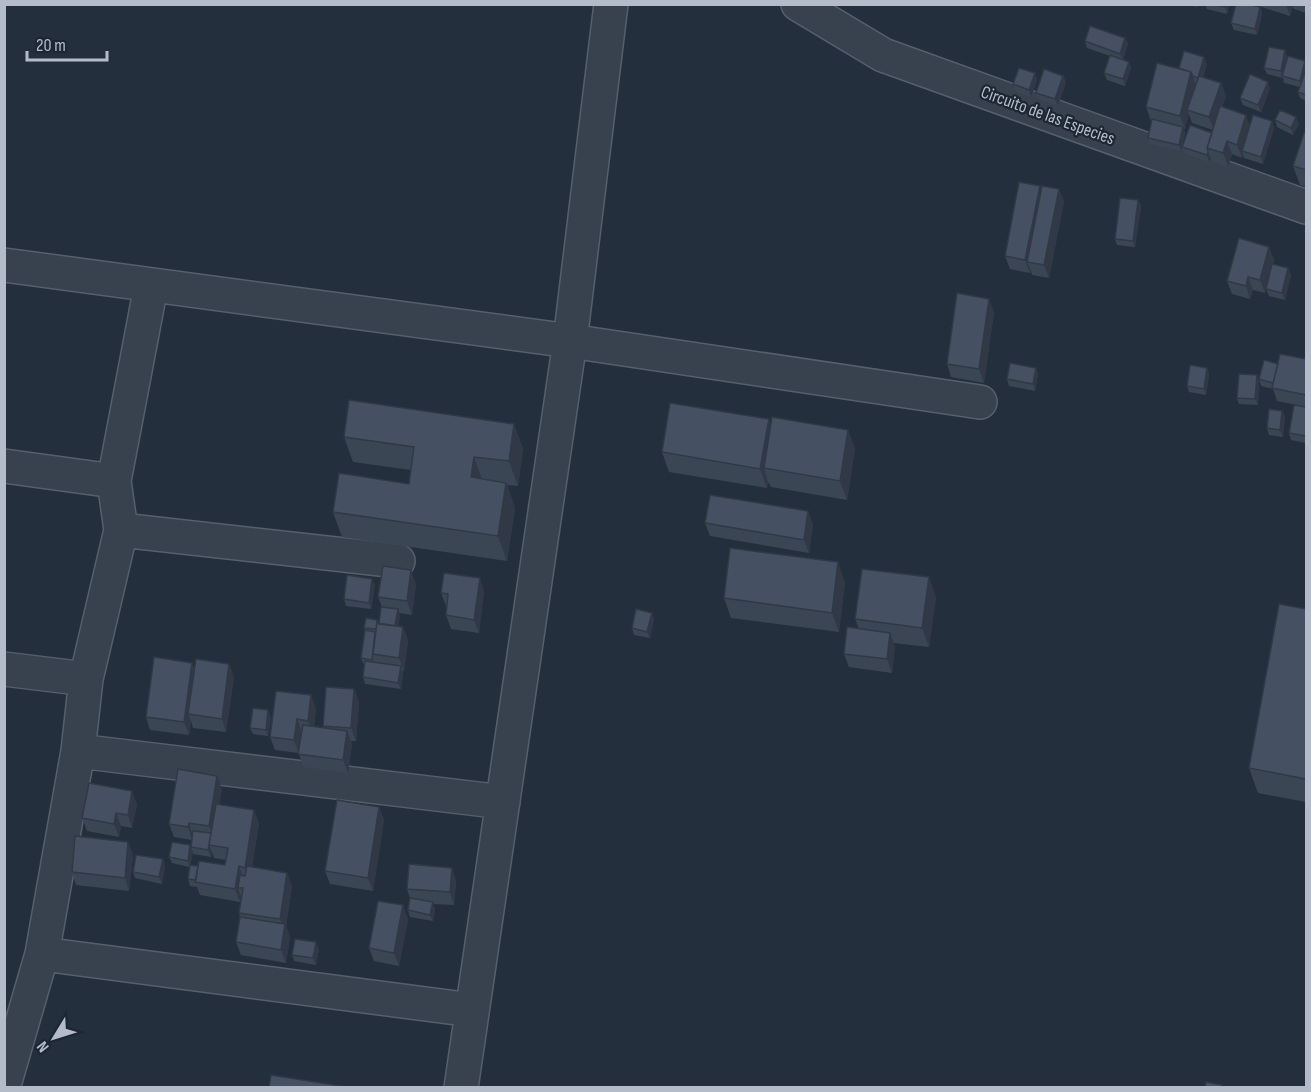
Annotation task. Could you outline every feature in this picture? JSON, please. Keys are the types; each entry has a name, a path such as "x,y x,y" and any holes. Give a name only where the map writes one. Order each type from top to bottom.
{"street":[{"path":"461,1088 570,341 611,4"},
{"name":"Circuito de las Especies","path":"798,4 883,55 1306,207"},
{"path":"4,265 570,341 980,402"},
{"path":"4,1085 42,954 78,752 87,679 121,530 114,481 151,286"},
{"path":"4,466 114,481"},
{"path":"121,530 398,561"},
{"path":"4,669 87,679"},
{"path":"78,752 503,802"},
{"path":"42,954 472,1010"}],"building":[{"path":"1236,4 1260,7 1255,29 1231,23"},
{"path":"1090,26 1125,38 1120,54 1085,41"},
{"path":"1269,47 1285,50 1281,71 1264,68"},
{"path":"1184,51 1204,57 1198,78 1191,72 1179,68"},
{"path":"1110,55 1129,62 1123,79 1104,73"},
{"path":"1288,56 1305,61 1300,81 1282,76"},
{"path":"1157,63 1191,72 1180,116 1146,107"},
{"path":"1019,68 1035,73 1029,90 1013,84"},
{"path":"1044,69 1063,76 1055,99 1036,93"},
{"path":"1250,74 1268,82 1258,105 1240,98"},
{"path":"1304,75 1306,75 1306,95 1298,92"},
{"path":"1199,76 1221,83 1209,117 1187,110"},
{"path":"1220,106 1246,115 1237,145 1227,141 1223,153 1207,148"},
{"path":"1280,110 1296,117 1291,128 1275,120"},
{"path":"1253,115 1272,121 1261,157 1242,151"},
{"path":"1152,119 1183,127 1179,145 1148,138"},
{"path":"1190,125 1212,133 1207,155 1182,147"},
{"path":"1304,133 1306,133 1306,170 1293,166"},
{"path":"1019,182 1040,186 1025,260 1005,256"},
{"path":"1042,186 1059,189 1044,265 1027,262"},
{"path":"1120,198 1138,200 1133,241 1115,239"},
{"path":"1239,238 1269,247 1260,280 1248,277 1246,286 1227,281"},
{"path":"1272,264 1288,268 1282,293 1266,289"},
{"path":"957,293 989,299 979,369 947,364"},
{"path":"1280,354 1306,359 1306,395 1272,388"},
{"path":"1264,360 1278,364 1273,383 1259,379"},
{"path":"1010,363 1036,368 1033,384 1007,379"},
{"path":"1190,365 1207,368 1204,389 1187,386"},
{"path":"1239,374 1257,375 1255,399 1237,398"},
{"path":"349,400 514,424 509,461 474,457 471,477 506,483 498,536 333,512 339,473 409,484 414,447 344,437"},
{"path":"670,403 769,419 760,469 662,452"},
{"path":"1294,405 1306,407 1306,436 1289,433"},
{"path":"1269,409 1282,411 1280,430 1267,428"},
{"path":"772,417 848,430 840,481 764,468"},
{"path":"710,495 808,511 804,540 705,523"},
{"path":"730,548 838,562 832,613 724,598"},
{"path":"383,566 411,570 407,601 378,597"},
{"path":"862,569 929,577 922,628 855,619"},
{"path":"444,573 480,578 474,620 446,615 448,594 441,593"},
{"path":"347,575 372,579 369,603 344,599"},
{"path":"1279,604 1306,609 1306,779 1249,768"},
{"path":"381,607 398,609 395,626 379,624"},
{"path":"636,609 652,613 647,632 632,628"},
{"path":"366,618 377,620 376,629 364,628"},
{"path":"377,623 403,627 399,658 373,654"},
{"path":"847,627 890,633 887,659 844,654"},
{"path":"365,630 375,632 372,660 361,658"},
{"path":"154,657 192,663 184,722 146,717"},
{"path":"196,659 229,664 222,719 188,714"},
{"path":"365,661 401,666 398,683 363,677"},
{"path":"326,687 354,689 351,728 323,726"},
{"path":"276,691 311,695 308,721 297,719 294,740 270,737"},
{"path":"253,708 268,710 266,730 250,728"},
{"path":"303,725 347,731 343,760 298,754"},
{"path":"178,769 217,776 209,826 189,823 188,827 169,824"},
{"path":"89,783 132,791 128,815 116,813 114,824 82,818"},
{"path":"337,800 379,807 368,878 325,871"},
{"path":"216,804 254,810 245,868 239,866 235,889 195,882 199,861 225,865 228,848 209,845"},
{"path":"193,831 211,833 208,850 191,847"},
{"path":"75,836 128,842 125,878 72,872"},
{"path":"172,842 190,845 188,861 169,857"},
{"path":"136,855 163,859 159,877 133,872"},
{"path":"409,864 452,868 450,892 407,889"},
{"path":"190,865 198,866 196,880 188,879"},
{"path":"247,866 287,873 280,919 239,913 243,888 238,888 240,875 245,876"},
{"path":"410,898 433,902 430,915 408,910"},
{"path":"378,901 403,905 394,953 369,948"},
{"path":"240,917 285,924 281,950 236,942"},
{"path":"295,939 316,942 313,958 292,955"},
{"path":"271,1075 353,1088 269,1088"},
{"path":"1206,1082 1222,1085 1222,1088 1205,1088"}]}
